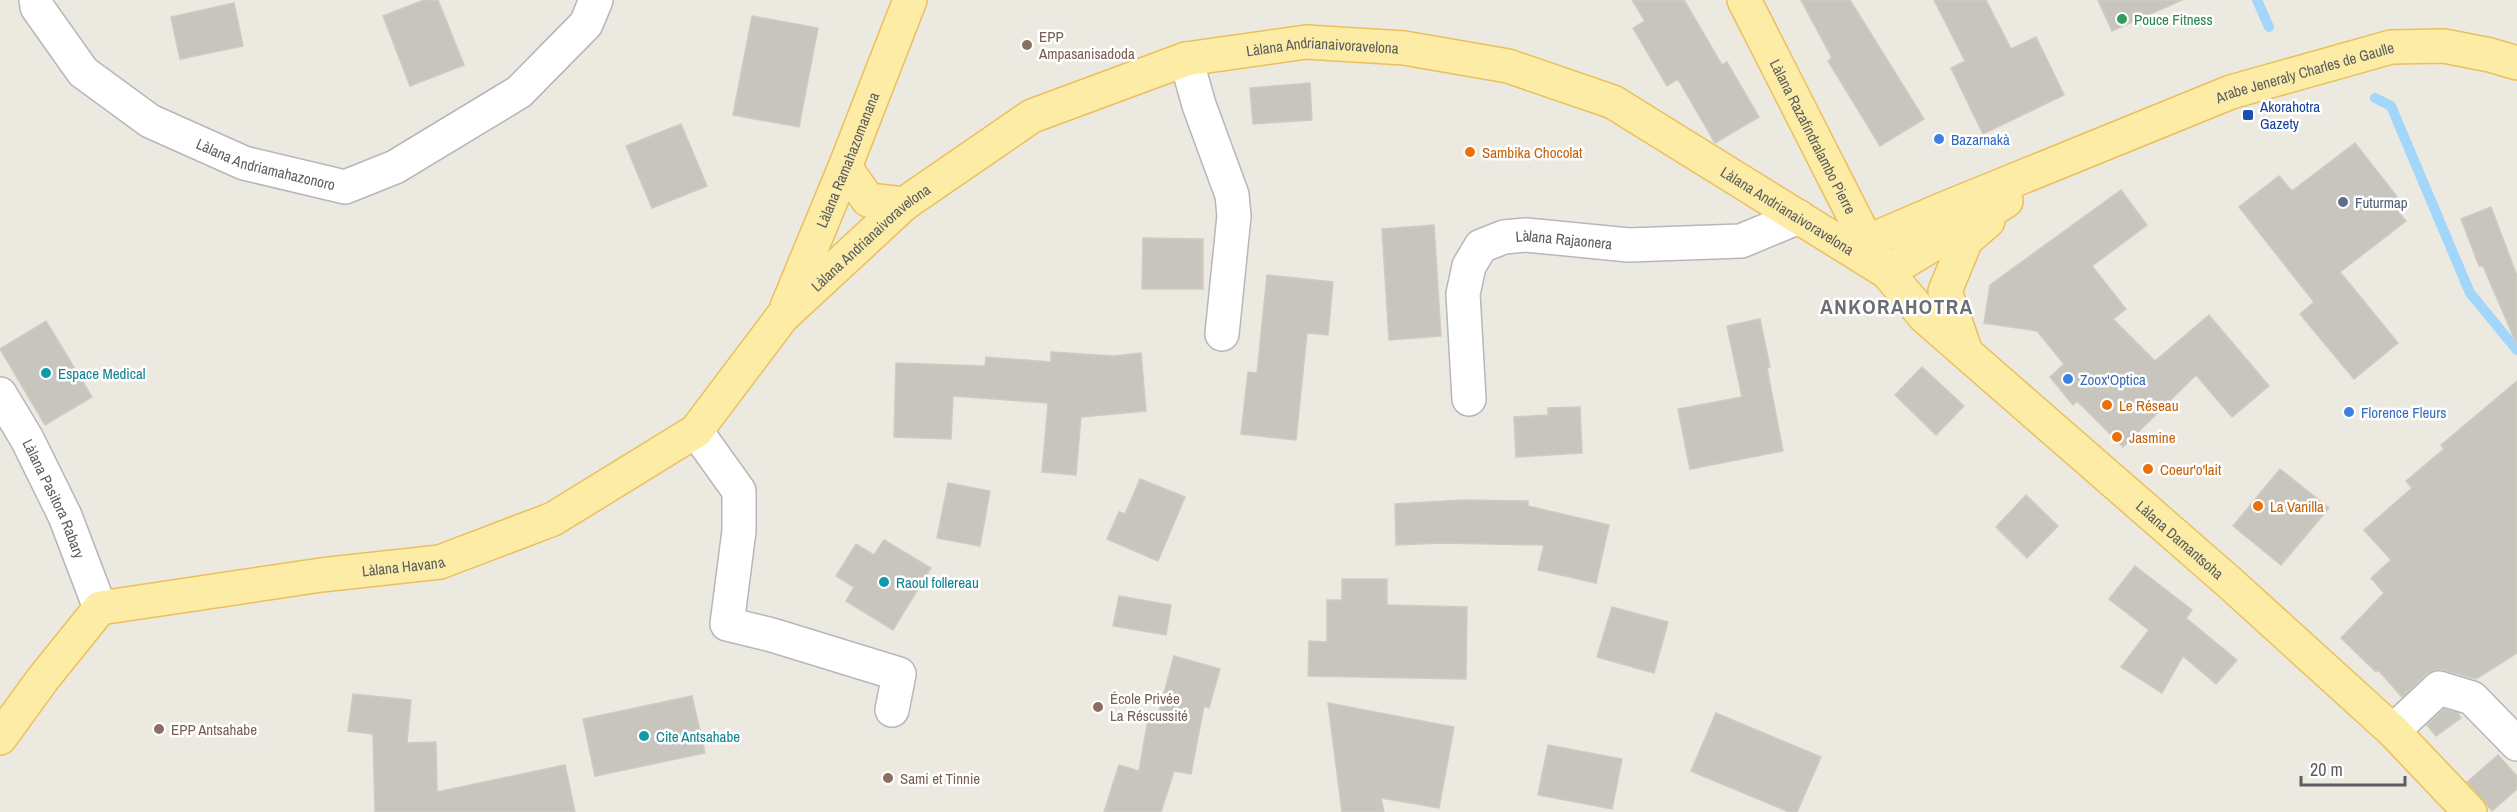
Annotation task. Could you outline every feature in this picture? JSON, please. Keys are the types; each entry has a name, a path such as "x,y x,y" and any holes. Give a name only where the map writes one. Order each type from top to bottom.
{"main road":[{"name":"Làlana Ramahazomanana","path":"782,317 845,167 910,0"},
{"name":"Làlana Razafindralambo Pierre","path":"1744,0 1867,242 1887,272"},
{"name":"Làlana Andrianaivoravelona","path":"782,317 904,204 1032,116 1186,59 1305,42 1404,48 1508,66 1613,102 1887,272"},
{"name":"Arabe Jeneraly Charles de Gaulle","path":"1867,242 2231,93 2391,47 2444,46 2517,63"},
{"name":"Arabe Jeneraly Charles de Gaulle","path":"1887,272 2098,147"},
{"path":"845,167 868,200 904,204"},
{"path":"1799,217 1818,211 1827,203 1838,184"},
{"path":"1966,352 1945,291 1966,240 2025,189"},
{"name":"Làlana Damantsoha","path":"1887,272 1925,317 2230,583 2393,731 2470,812"},
{"name":"Làlana Havana","path":"99,608 321,575 440,562 553,519 696,431 782,317"},
{"path":"0,738 99,608"}],"street":[{"name":"Làlana Andriamahazonoro","path":"36,0 38,7 83,72 150,121 244,163 345,186 396,167 519,92 586,24 596,0"},
{"path":"1186,59 1199,105 1232,195 1234,216 1222,334"},
{"name":"Làlana Rajaonera","path":"1469,399 1463,294 1469,266 1481,246 1504,237 1526,235 1629,245 1741,241 1799,217"},
{"name":"Làlana Pasitora Rabary","path":"0,394 27,439 65,516 99,608"},
{"path":"696,431 739,491 739,531 727,624 772,635 899,674 892,710"},
{"path":"2393,731 2439,688 2472,698 2517,744"}],"building":[{"path":"424,0 438,0 464,65 410,86 383,16"},
{"path":"1632,0 1684,0 1722,65 1727,62 1759,117 1715,143 1678,79 1667,86 1633,28 1645,21"},
{"path":"1801,0 1850,0 1924,119 1880,146 1828,61 1832,58"},
{"path":"1934,0 1986,0 2011,49 2036,37 2064,95 1983,134 1951,68 1965,61"},
{"name":"Pouce Fitness","path":"2098,0 2182,0 2112,31"},
{"path":"234,3 243,46 180,59 171,17"},
{"path":"752,16 818,28 799,127 733,115"},
{"path":"1310,83 1312,120 1253,124 1250,88"},
{"path":"681,124 707,186 652,208 626,146"},
{"path":"2355,143 2398,198 2392,203 2406,221 2340,272 2398,343 2354,379 2300,314 2314,302 2239,207 2279,176 2292,191"},
{"path":"2121,190 2147,225 2092,266 2126,309 2113,319 2155,361 2209,315 2269,386 2232,417 2196,375 2123,447 2077,401 2073,405 2050,377 2064,364 2037,331 1984,323 1990,285"},
{"path":"2491,207 2517,276 2517,345 2483,266 2479,266 2461,219"},
{"path":"1434,225 1441,336 1389,340 1382,229"},
{"path":"1143,238 1203,239 1203,289 1142,289"},
{"path":"1267,275 1333,282 1328,335 1307,333 1296,440 1241,434 1248,372 1257,373"},
{"path":"1760,319 1783,451 1690,469 1678,409 1742,397 1727,326"},
{"name":"Espace Medical","path":"46,321 92,397 45,425 0,349"},
{"path":"1051,352 1114,356 1141,353 1146,411 1081,417 1076,475 1042,472 1048,403 953,396 951,439 894,437 896,363 985,366 986,357 1051,362"},
{"path":"1922,367 1964,406 1936,435 1895,395"},
{"path":"2517,381 2517,653 2476,679 2444,670 2434,670 2426,674 2402,697 2378,670 2376,672 2341,638 2384,593 2371,578 2391,560 2364,530 2412,488 2406,481 2444,449 2441,445"},
{"path":"1580,407 1582,453 1516,457 1514,417 1548,415 1548,408"},
{"path":"2280,469 2329,508 2281,565 2233,526"},
{"path":"1140,479 1185,497 1158,561 1107,539 1119,512 1125,514"},
{"path":"948,483 990,491 980,546 937,538"},
{"path":"2026,495 2058,526 2027,558 1996,527"},
{"path":"1462,500 1528,501 1528,506 1609,525 1596,583 1538,570 1544,545 1441,543 1396,545 1395,504"},
{"name":"Raoul follereau","path":"884,540 931,568 893,630 846,601 854,587 836,576 856,544 874,555"},
{"path":"2135,566 2192,610 2186,618 2237,660 2216,684 2183,656 2162,693 2121,667 2149,630 2109,599"},
{"path":"1342,579 1387,579 1387,605 1467,607 1466,679 1308,676 1309,641 1327,642 1327,600 1342,600"},
{"path":"1119,596 1171,605 1166,635 1113,626"},
{"path":"1612,607 1668,622 1654,673 1597,657"},
{"path":"1174,656 1220,669 1209,708 1204,706 1191,774 1174,771 1161,812 1104,812 1119,765 1139,771 1149,714 1158,715"},
{"path":"353,694 411,700 407,743 436,742 437,792 565,765 575,812 375,812 373,734 348,731"},
{"name":"Cite Antsahabe","path":"692,696 705,753 595,776 583,719"},
{"path":"1328,703 1454,727 1439,808 1381,798 1384,812 1342,812"},
{"path":"2444,709 2458,713 2461,718 2436,736 2427,725"},
{"path":"1716,713 1821,757 1797,812 1789,812 1691,771"},
{"path":"1548,745 1622,759 1612,809 1538,795"},
{"path":"2498,755 2517,776 2517,789 2492,811 2467,782"}],"waterway":[{"path":"2257,0 2269,27"},
{"path":"2375,98 2391,106 2470,293 2517,350"}],"place":[{"name":"Pouce Fitness","path":"2122,19"},
{"name":"EPP Ampasanisadoda","path":"1027,45"},
{"name":"Akorahotra Gazety","path":"2248,115"},
{"name":"Bazarnakà","path":"1939,139"},
{"name":"Sambika Chocolat","path":"1470,152"},
{"name":"Futurmap","path":"2343,202"},
{"name":"Espace Medical","path":"46,373"},
{"name":"Zoox'Optica","path":"2068,379"},
{"name":"Le Réseau","path":"2107,405"},
{"name":"Florence Fleurs","path":"2349,412"},
{"name":"Jasmine","path":"2117,437"},
{"name":"Coeur'o'lait","path":"2148,469"},
{"name":"La Vanilla","path":"2258,506"},
{"name":"Raoul follereau","path":"884,582"},
{"name":"École Privée La Réscussité","path":"1098,707"},
{"name":"EPP Antsahabe","path":"159,729"},
{"name":"Cite Antsahabe","path":"644,736"},
{"name":"Sami et Tinnie","path":"888,778"}],"district":[{"name":"ANKORAHOTRA","path":"1897,306"}]}
